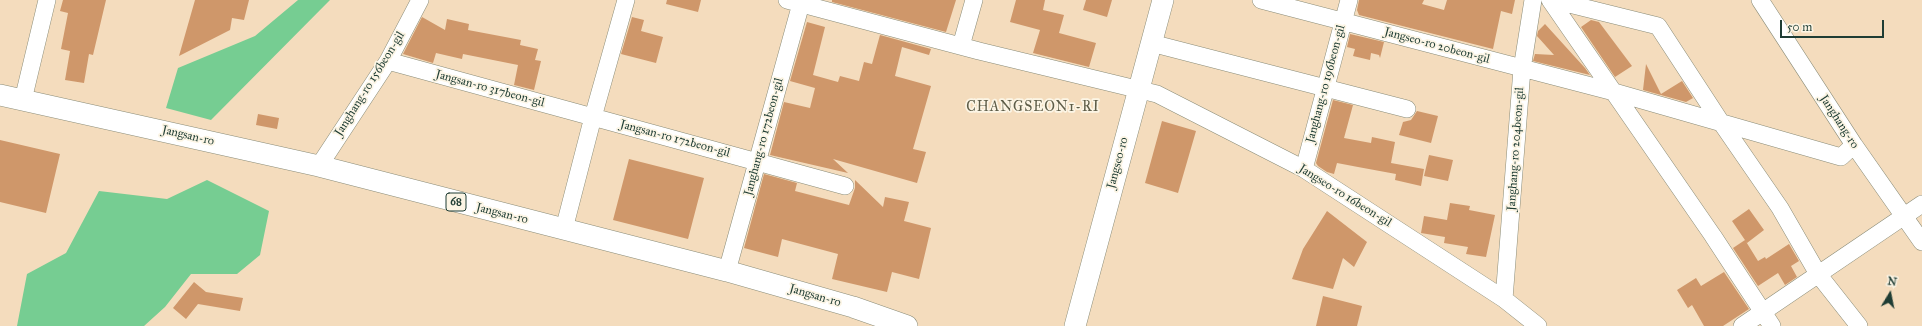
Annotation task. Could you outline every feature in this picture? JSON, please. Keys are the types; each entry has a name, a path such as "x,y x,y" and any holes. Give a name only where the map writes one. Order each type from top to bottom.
{"main road":[{"name":"Jangseo-ro","path":"1075,326 1163,0"},
{"name":"Jangsan-ro","path":"0,95 319,166 727,271 853,307 907,326"}],"street":[{"path":"23,100 47,0"},
{"name":"Janghang-ro 156beon-gil","path":"319,166 388,61 420,0"},
{"path":"564,229 593,117 626,0"},
{"path":"961,46 974,0"},
{"name":"Jangseo-ro 20beon-gil","path":"1261,0 1614,92 1842,157 1854,145"},
{"name":"Janghang-ro 196beon-gil","path":"1304,169 1348,0"},
{"name":"Janghang-ro 204beon-gil","path":"1504,299 1522,69 1533,0"},
{"path":"1551,0 1609,7 1658,26 1720,121 1780,208 1818,274 1859,326"},
{"path":"1551,0 1713,236 1772,326"},
{"name":"Janghang-ro","path":"1760,0 1854,145 1922,242"},
{"name":"Jangseo-ro 16beon-gil","path":"797,1 961,46 1157,94 1304,169 1504,299 1538,326"},
{"name":"Janghang-ro 172beon-gil","path":"727,271 757,162 797,1"},
{"path":"1151,43 1407,109"},
{"name":"Jangsan-ro 317beon-gil","path":"388,61 593,117"},
{"name":"Jangsan-ro 172beon-gil","path":"593,117 846,186"},
{"path":"1742,326 1922,204"}],"green space":[{"path":"298,0 330,0 211,120 166,108 178,68 255,36"},
{"path":"207,180 269,211 260,255 237,274 191,274 165,307 144,326 17,326 27,274 66,253 99,191 167,199"}],"building":[{"path":"63,0 106,0 93,55 89,54 84,83 65,80 70,51 61,49 68,13 60,11"},
{"path":"195,0 249,0 244,20 232,18 230,30 179,56"},
{"path":"667,0 701,0 698,12 666,4"},
{"path":"832,0 956,0 946,32 832,2"},
{"path":"1016,0 1045,0 1043,10 1064,15 1059,33 1096,43 1089,67 1033,53 1040,30 1010,22"},
{"path":"1086,0 1112,0 1107,17 1083,10"},
{"path":"1359,0 1424,0 1422,4 1444,10 1447,0 1515,0 1512,14 1501,11 1493,49 1359,15 1357,10"},
{"path":"422,17 445,30 447,19 469,24 468,30 521,40 520,45 538,49 535,60 541,61 534,90 514,85 518,65 463,54 462,59 436,53 433,63 403,54"},
{"path":"632,17 644,20 641,31 663,37 656,63 621,54"},
{"path":"1591,20 1599,22 1632,66 1615,77 1581,27"},
{"path":"807,22 825,27 813,75 838,82 840,76 859,81 864,62 872,64 880,35 931,49 929,55 902,47 895,76 931,86 913,149 926,152 917,183 833,159 848,173 770,155 784,102 810,108 815,88 790,81"},
{"path":"1545,24 1590,75 1533,61 1535,54 1554,55 1537,36 1538,31"},
{"path":"1350,34 1384,42 1380,58 1379,55 1371,53 1370,60 1353,56 1355,49 1347,47"},
{"path":"1646,64 1661,94 1682,81 1693,98 1686,102 1643,90"},
{"path":"1333,100 1353,105 1344,138 1371,143 1372,137 1395,142 1391,163 1424,169 1421,186 1395,180 1396,174 1337,163 1334,174 1327,172 1318,166 1316,163"},
{"path":"1417,111 1438,116 1431,143 1399,135 1403,122 1411,120"},
{"path":"258,114 279,118 277,129 256,125"},
{"path":"1162,121 1196,131 1178,193 1145,183"},
{"path":"0,140 60,154 46,213 0,202"},
{"path":"1429,155 1453,160 1448,181 1424,176"},
{"path":"629,159 704,178 688,239 613,220"},
{"path":"764,174 797,183 795,191 849,205 855,188 855,180 883,207 885,197 909,202 904,221 931,228 919,279 892,272 887,292 832,279 838,254 782,239 778,257 744,248"},
{"path":"1450,203 1470,206 1469,210 1495,215 1486,257 1466,254 1468,247 1444,243 1445,237 1421,233 1424,216 1447,220"},
{"path":"1749,209 1764,230 1747,243 1732,221"},
{"path":"1327,211 1367,242 1354,267 1343,258 1333,289 1292,279 1303,249"},
{"path":"1745,240 1758,261 1765,257 1766,259 1789,244 1799,261 1791,266 1797,277 1785,285 1778,273 1758,286 1733,248"},
{"path":"1724,272 1749,309 1723,326 1704,326 1692,305 1688,308 1677,290 1696,278 1701,286"},
{"path":"194,282 206,292 243,298 240,311 198,304 186,319 173,308"},
{"path":"1323,296 1362,306 1357,326 1316,326"}],"district":[{"name":"CHANGSEON1-RI","path":"1033,108"}]}
